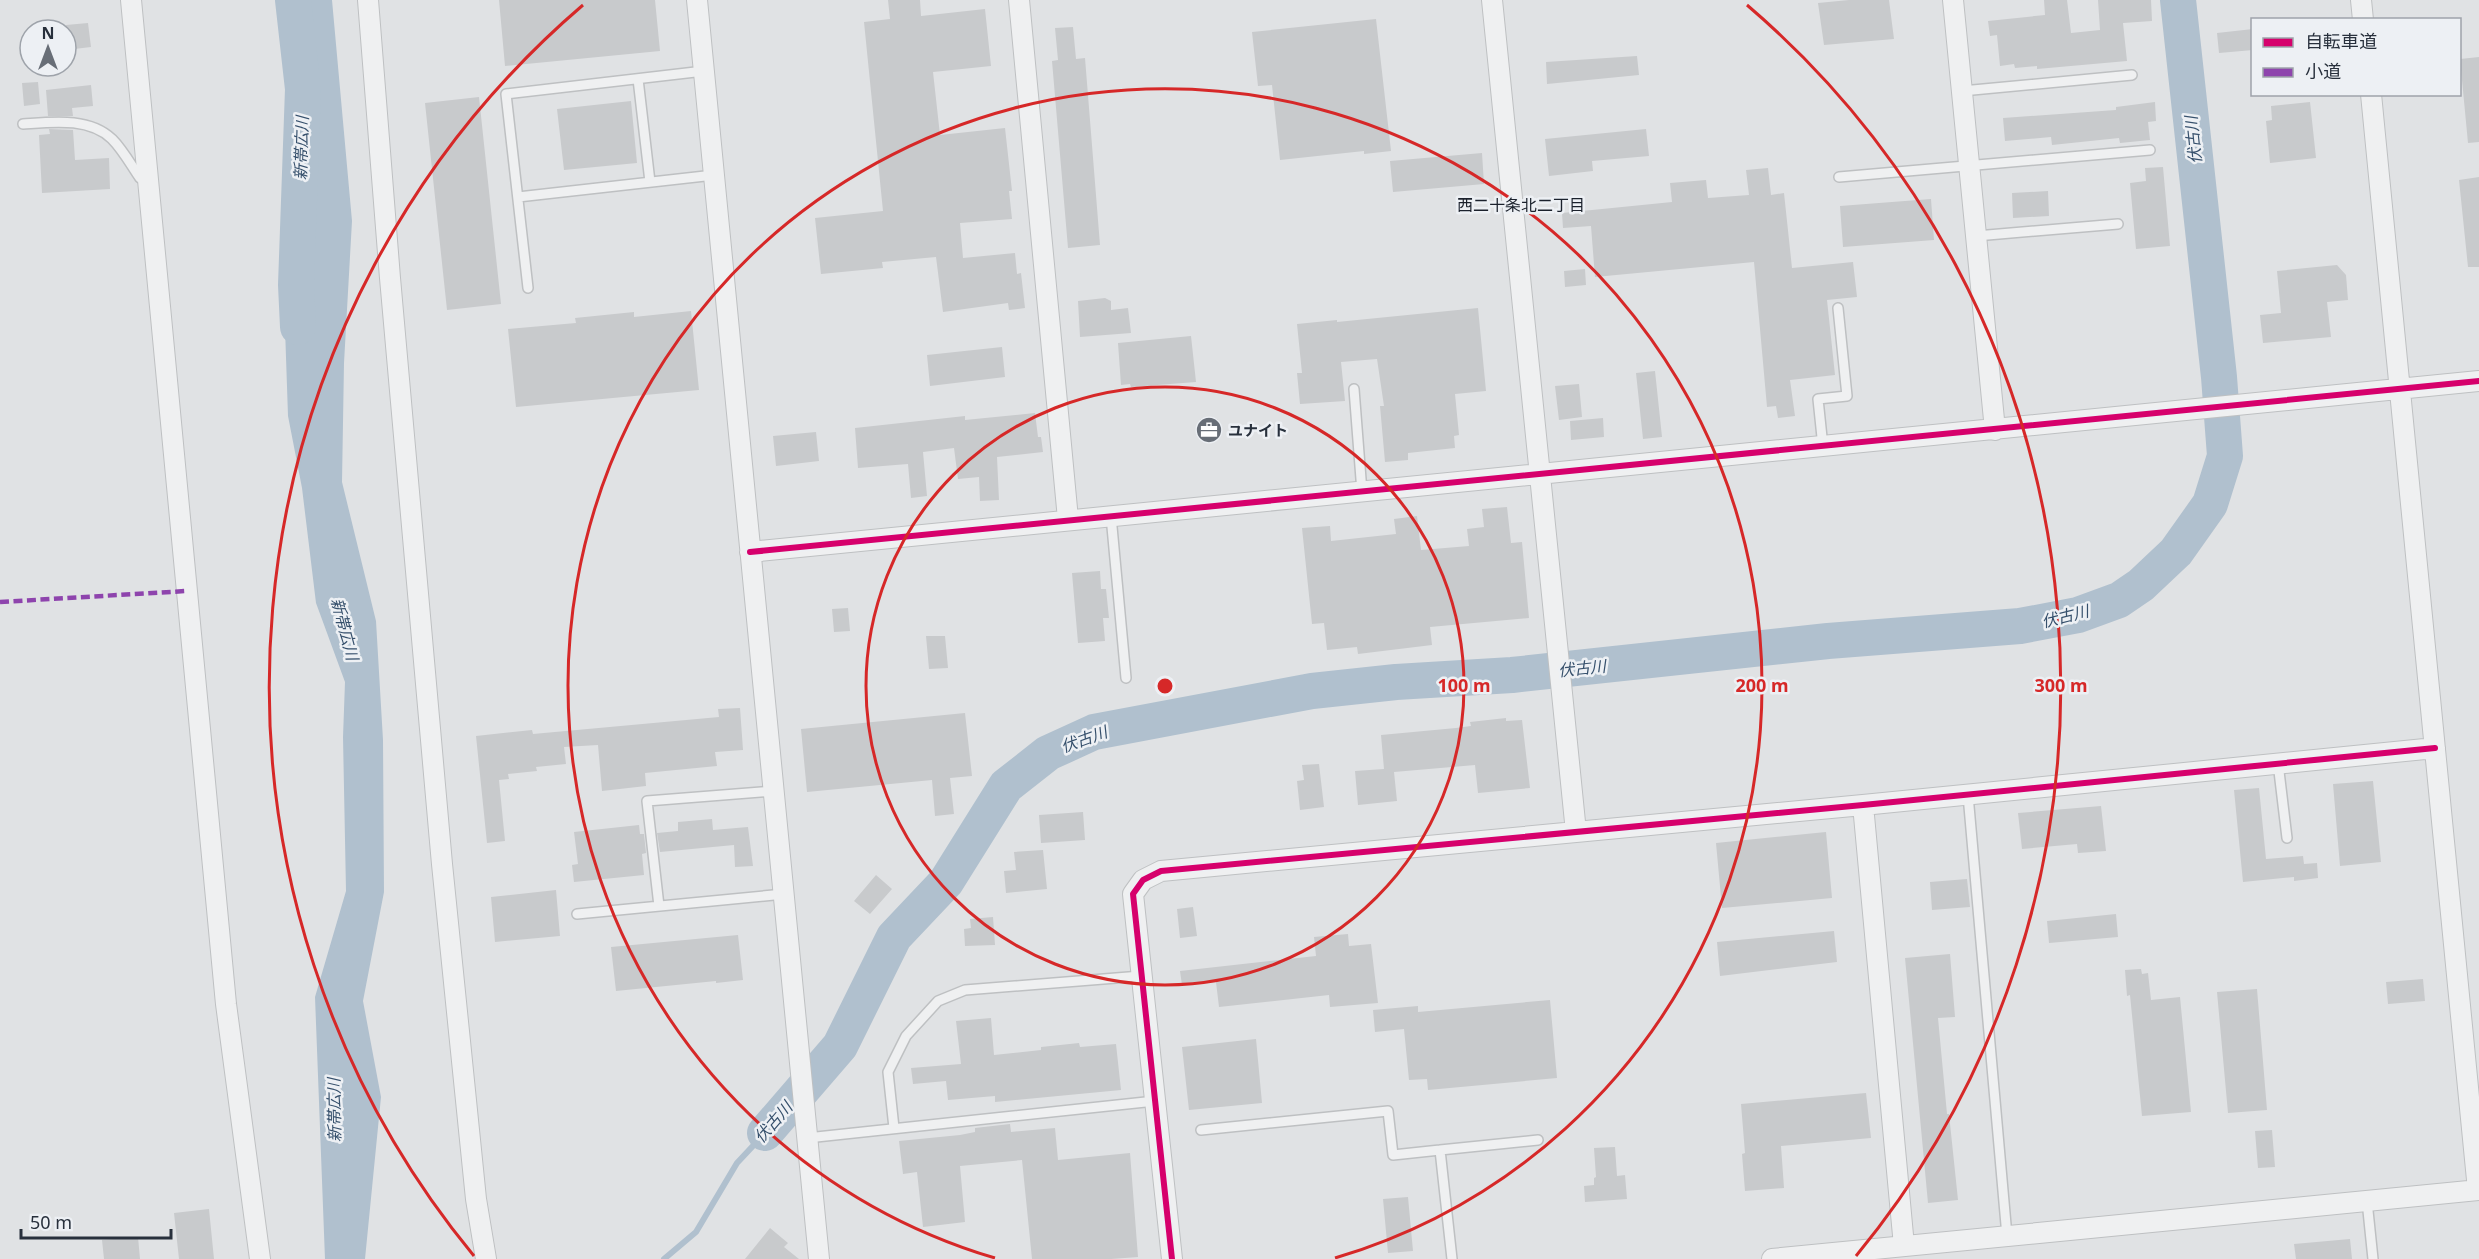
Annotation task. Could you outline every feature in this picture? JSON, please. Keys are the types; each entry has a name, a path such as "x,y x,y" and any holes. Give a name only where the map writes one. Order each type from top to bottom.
{"street":[{"path":"131,0 225,1004 260,1259"},
{"path":"368,0 443,876 476,1199 486,1259"},
{"path":"697,0 819,1259"},
{"path":"1019,0 1068,519"},
{"path":"1492,0 1576,831"},
{"path":"1953,0 1995,430"},
{"path":"2361,0 2363,18"},
{"path":"1772,1259 2478,1190 2371,96"},
{"path":"750,552 2479,381"},
{"path":"1172,1259 1133,894 1143,880 1161,871 1968,795 2436,748"},
{"path":"1863,805 1904,1246"}],"lane":[{"path":"528,288 506,94 704,71"},
{"path":"1962,91 2132,75"},
{"path":"638,79 650,182"},
{"path":"23,124 64,121 90,127 112,139 140,178 148,183"},
{"path":"1839,177 2150,150"},
{"path":"518,197 714,175"},
{"path":"1976,236 2118,224"},
{"path":"1823,447 1818,399 1847,396 1838,308"},
{"path":"1354,389 1362,492"},
{"path":"1111,515 1126,678"},
{"path":"2278,764 2287,838"},
{"path":"659,906 647,801 774,791"},
{"path":"1968,795 2007,1236"},
{"path":"577,914 784,894"},
{"path":"894,1128 888,1072 906,1036 938,1001 965,990 1142,976"},
{"path":"806,1134 894,1128 1155,1101"},
{"path":"1201,1130 1388,1111 1393,1155 1538,1140"},
{"path":"1440,1150 1452,1259"},
{"path":"2367,1201 2373,1259"}],"water":[{"path":"283,0 332,0 352,221 344,363 342,482 376,621 383,740 384,892 363,1001 381,1097 365,1259 325,1259 315,997 346,891 343,737 345,682 316,603 302,488 288,416 285,328 311,219"}],"building":[{"path":"499,0 655,0 660,51 505,66"},
{"path":"888,0 920,0 921,16 985,9 991,66 933,72 940,135 1005,128 1012,191 1009,191 1012,219 960,223 963,258 1015,253 1017,274 1021,273 1025,308 1009,310 1008,303 943,312 936,257 882,262 883,268 821,274 815,218 883,211 864,22 890,19"},
{"path":"1889,0 1894,39 1824,45 1818,3"},
{"path":"2044,0 2067,0 2071,33 2100,30 2098,0 2151,0 2152,21 2123,23 2127,61 2037,69 2037,66 2015,68 2014,64 2000,66 1997,35 1990,36 1988,21 2045,15"},
{"path":"1376,19 1391,151 1364,154 1364,151 1280,160 1272,85 1258,86 1252,32"},
{"path":"88,23 91,47 78,49 78,24"},
{"path":"1073,27 1076,59 1085,58 1100,245 1068,248 1052,61 1058,60 1055,28"},
{"path":"2251,29 2251,50 2219,53 2217,33"},
{"path":"1637,56 1639,75 1547,84 1546,62"},
{"path":"2479,57 2479,142 2468,143 2461,59"},
{"path":"38,82 40,104 24,106 22,83"},
{"path":"91,85 93,106 72,108 73,116 48,116 46,90"},
{"path":"479,97 501,304 447,310 425,103"},
{"path":"631,101 637,163 564,170 557,109"},
{"path":"2155,102 2156,121 2148,122 2150,140 2120,143 2119,138 2052,145 2051,137 2005,141 2003,118 2116,110 2116,107"},
{"path":"2310,102 2316,158 2270,163 2266,121 2272,120 2271,106"},
{"path":"49,129 73,130 75,160 109,158 110,189 42,193 39,135 50,134"},
{"path":"1646,129 1649,156 1592,161 1593,171 1549,176 1545,139"},
{"path":"1482,153 1484,184 1393,192 1390,161"},
{"path":"2163,167 2170,246 2136,249 2130,183 2146,181 2145,168"},
{"path":"1768,168 1771,195 1784,193 1792,268 1853,262 1857,297 1827,300 1835,375 1790,380 1795,416 1778,418 1776,406 1767,407 1754,262 1595,277 1591,226 1563,228 1562,213 1672,202 1670,183 1706,180 1708,198 1749,195 1746,170"},
{"path":"2479,177 2479,267 2468,267 2459,180"},
{"path":"2048,191 2049,216 2013,218 2012,193"},
{"path":"1931,199 1934,240 1843,247 1840,206"},
{"path":"2337,265 2346,275 2348,300 2327,302 2331,337 2263,343 2260,315 2281,313 2277,271"},
{"path":"1585,269 1586,285 1565,287 1564,271"},
{"path":"1105,298 1111,301 1111,310 1128,308 1131,333 1080,337 1078,301"},
{"path":"1478,308 1486,391 1455,394 1459,435 1454,436 1455,448 1408,453 1408,460 1385,462 1380,406 1384,406 1377,359 1341,362 1345,401 1300,404 1297,373 1302,373 1297,324"},
{"path":"691,311 699,390 516,407 508,329 576,323 575,318 634,312 634,317"},
{"path":"1191,336 1196,382 1131,387 1130,384 1121,385 1118,343"},
{"path":"1002,347 1005,377 930,386 927,355"},
{"path":"1655,371 1662,437 1643,439 1636,373"},
{"path":"1579,384 1582,417 1559,420 1555,386"},
{"path":"1035,413 1038,437 1041,437 1043,452 997,457 999,500 980,501 979,477 958,479 954,448 923,452 927,496 911,498 908,464 858,468 855,428 965,416 965,420"},
{"path":"1603,418 1604,437 1571,440 1570,421"},
{"path":"816,432 819,461 776,466 773,436"},
{"path":"1507,507 1511,543 1522,542 1529,618 1430,627 1432,645 1358,654 1357,647 1327,650 1324,623 1312,624 1302,528 1330,526 1331,541 1396,534 1394,519 1417,516 1421,550 1469,546 1467,529 1484,527 1482,509"},
{"path":"1100,571 1101,589 1106,589 1109,618 1103,618 1105,641 1078,643 1072,573"},
{"path":"848,608 850,631 834,632 832,609"},
{"path":"926,636 945,636 948,668 929,669"},
{"path":"740,708 743,750 715,752 717,766 645,773 646,786 602,791 598,745 564,747 566,764 536,767 537,771 508,774 509,779 499,780 505,841 487,843 476,736 532,730 533,734 719,717 718,709"},
{"path":"965,713 972,776 950,778 954,814 935,816 932,780 807,792 801,729"},
{"path":"1506,718 1506,721 1522,720 1530,788 1478,793 1475,765 1394,772 1397,801 1358,805 1355,771 1384,769 1381,735 1471,726 1470,722"},
{"path":"1319,764 1324,807 1300,810 1297,781 1304,780 1302,765"},
{"path":"2373,781 2381,862 2340,866 2333,784"},
{"path":"2259,788 2266,859 2303,856 2304,864 2317,863 2318,878 2294,881 2294,877 2243,882 2234,790"},
{"path":"2101,806 2106,851 2078,853 2077,844 2022,849 2018,813"},
{"path":"1083,812 1085,840 1041,843 1039,815"},
{"path":"712,819 713,830 748,827 753,866 735,867 734,845 660,852 657,833 678,831 678,822"},
{"path":"639,825 640,834 644,834 646,853 642,854 644,875 574,882 572,865 578,864 574,832"},
{"path":"1826,832 1832,898 1722,908 1716,843"},
{"path":"1043,850 1047,889 1006,893 1004,871 1016,870 1014,852"},
{"path":"876,875 892,889 870,914 854,901"},
{"path":"1967,879 1970,907 1932,910 1930,882"},
{"path":"556,890 560,936 495,942 491,897"},
{"path":"1193,907 1197,936 1180,938 1177,909"},
{"path":"2116,914 2118,937 2049,943 2047,921"},
{"path":"993,917 995,945 965,946 964,929 971,928 970,919"},
{"path":"1834,931 1837,962 1720,976 1717,942"},
{"path":"1348,934 1349,946 1371,944 1378,1003 1330,1007 1329,995 1219,1007 1216,982 1182,985 1180,971 1316,956 1314,937"},
{"path":"738,935 743,980 616,991 611,947"},
{"path":"1950,954 1955,1017 1938,1018 1958,1200 1928,1203 1905,958"},
{"path":"2141,969 2142,974 2148,973 2151,1000 2180,997 2191,1112 2142,1116 2130,995 2127,996 2125,970"},
{"path":"2423,979 2425,1001 2388,1004 2386,982"},
{"path":"2257,989 2267,1110 2228,1113 2217,992"},
{"path":"1550,1000 1557,1078 1428,1090 1427,1079 1409,1080 1404,1029 1375,1032 1373,1010 1418,1006 1418,1012"},
{"path":"991,1018 994,1055 1079,1043 1080,1047 1116,1044 1121,1090 995,1102 995,1096 948,1100 946,1081 913,1084 911,1068 961,1064 956,1021"},
{"path":"1256,1039 1262,1103 1189,1110 1182,1047"},
{"path":"1866,1093 1871,1138 1781,1146 1784,1188 1745,1191 1741,1104"},
{"path":"1010,1124 1011,1132 1055,1128 1058,1160 1130,1153 1138,1257 1032,1259 1022,1160 960,1166 965,1222 923,1227 917,1172 903,1174 899,1141 960,1135 975,1132 975,1128"},
{"path":"2272,1130 2275,1167 2258,1168 2255,1131"},
{"path":"1615,1147 1617,1176 1625,1175 1627,1199 1585,1202 1584,1186 1594,1185 1596,1177 1594,1148"},
{"path":"1408,1197 1413,1251 1388,1253 1383,1199"},
{"path":"209,1209 214,1259 179,1259 174,1213"},
{"path":"770,1228 788,1243 784,1247 799,1259 745,1259"},
{"path":"138,1237 140,1259 104,1259 102,1240"},
{"path":"2350,1239 2352,1259 2296,1259 2294,1244"}],"waterway":[{"name":"新帯広川","path":"293,0 303,89 296,285 298,327"},
{"name":"伏古川","path":"765,1133 840,1046 894,937 946,882 1006,786 1048,753 1094,732 1312,691 1396,682 1512,675 1828,641 2020,626 2078,615 2119,600 2141,585 2176,552 2210,504 2225,456 2219,377 2178,0"},
{"name":"伏古川","path":"664,1259 696,1232 737,1163 765,1133"}],"marked path":[{"path":"0,602 186,591"}],"cycle path":[{"path":"750,552 2479,381"},
{"path":"1172,1259 1133,894 1143,880 1161,871 2435,748"}],"place":[{"name":"ユナイト","path":"1209,430"}],"district":[{"name":"西二十条北二丁目","path":"1521,205"}]}
